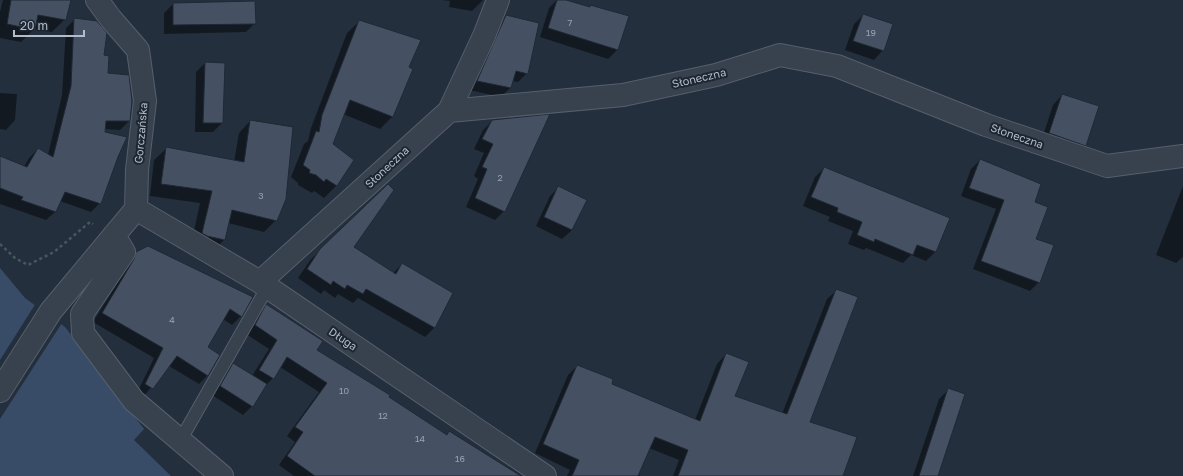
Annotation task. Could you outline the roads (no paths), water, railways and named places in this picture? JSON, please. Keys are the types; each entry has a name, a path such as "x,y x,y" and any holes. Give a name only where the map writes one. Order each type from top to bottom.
{"street":[{"name":"Gorczańska","path":"97,0 111,19 138,50 145,101 137,170 136,209"},
{"path":"449,111 484,36 498,0"},
{"name":"Słoneczna","path":"264,285 449,111 623,96 716,75 780,55 837,66 986,125 1107,166 1183,156"},
{"path":"0,391 51,311 136,209"},
{"name":"Długa","path":"136,209 264,285 544,476"},
{"path":"114,235 124,252 82,314 83,333 134,401 222,476"}],"lane":[{"path":"180,441 264,285"}],"water":[{"path":"0,268 25,298 65,327 144,429 134,440 171,476 0,476"}]}
